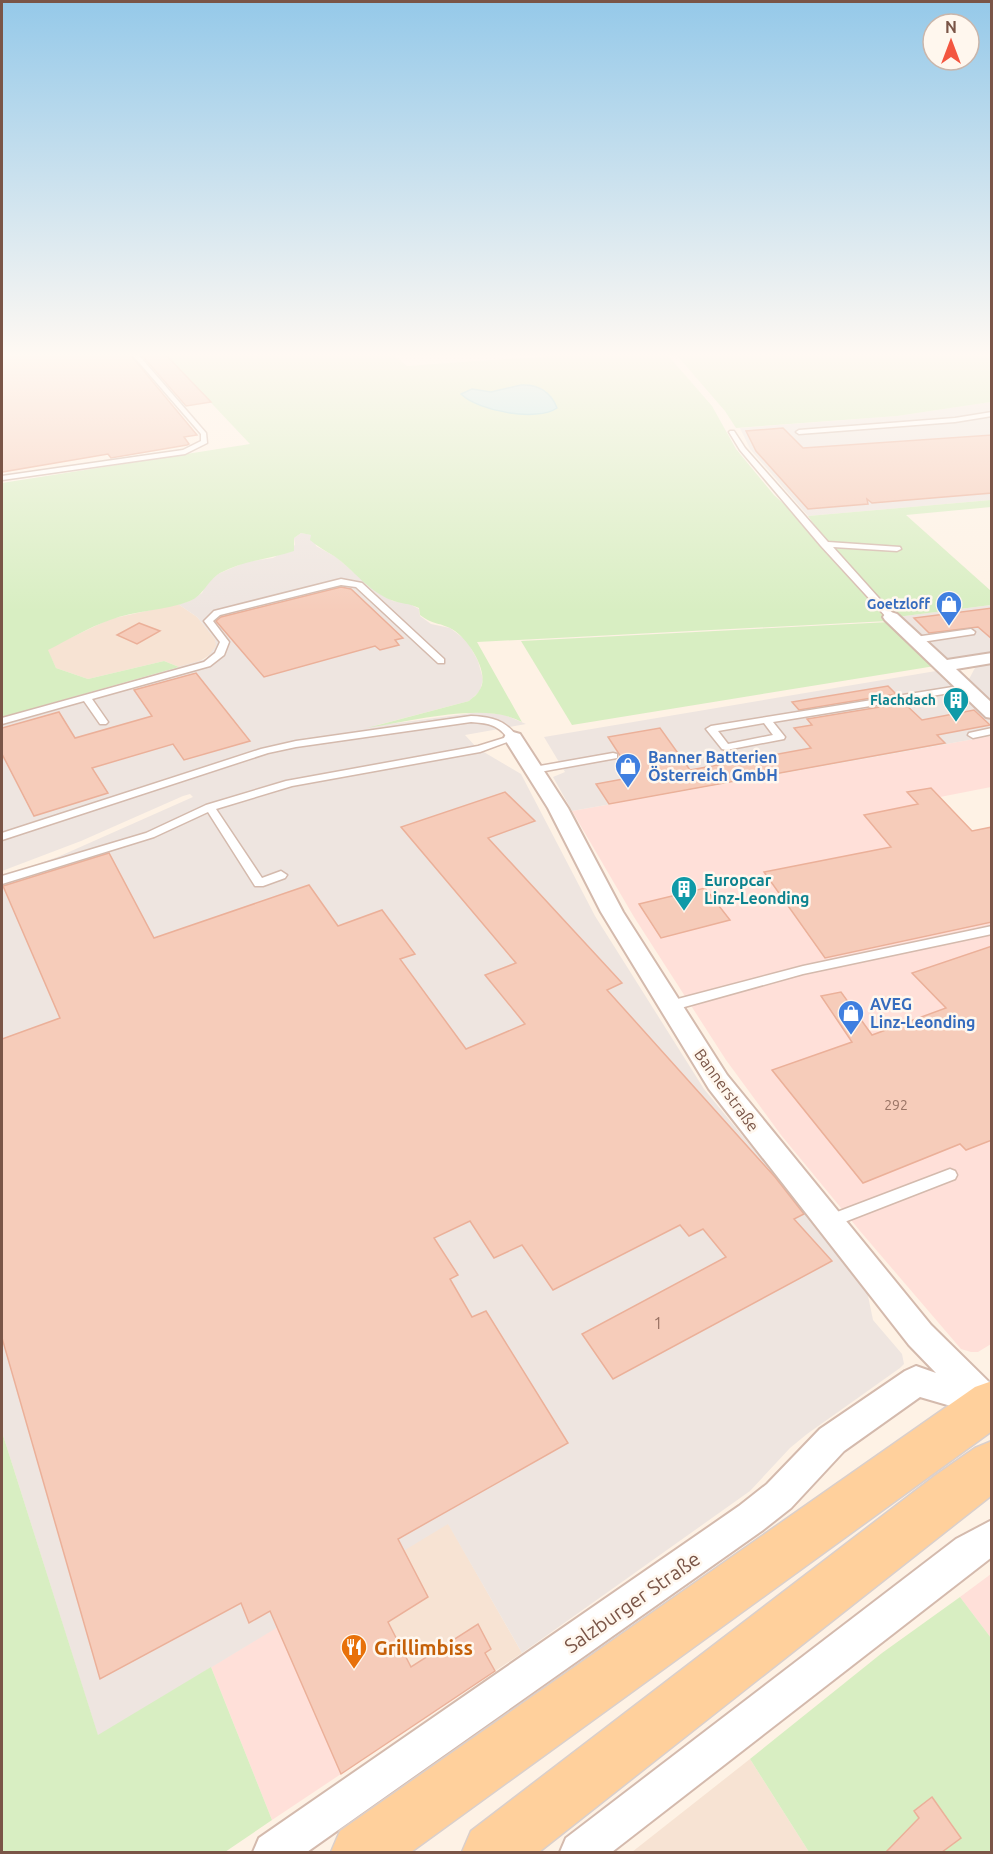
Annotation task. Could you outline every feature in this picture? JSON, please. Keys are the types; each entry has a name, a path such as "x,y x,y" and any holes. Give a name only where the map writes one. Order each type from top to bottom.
{"main road":[{"path":"361,1852 991,1404"},
{"path":"492,1852 952,1492 992,1465"}],"street":[{"path":"891,617 992,713"},
{"path":"944,666 992,658"},
{"name":"Bannerstraße","path":"513,738 558,808 612,912 718,1082 920,1335 991,1404"},
{"name":"Salzburger Straße","path":"273,1852 751,1518 779,1496 832,1440 916,1381 991,1404"},
{"path":"580,1852 968,1551 992,1537"}],"lane":[{"path":"2,478 186,452 205,442 205,439"},
{"path":"736,439 742,449 824,544 891,617"},
{"path":"824,544 897,549"},
{"path":"2,721 207,664 218,657 224,649 225,642 208,621 217,613 341,582 359,585 441,661"},
{"path":"915,640 972,632"},
{"path":"766,720 780,737 726,747 711,729 766,720 965,688"},
{"path":"86,697 103,722"},
{"path":"2,837 265,751 296,744 471,719 498,722 507,727 513,738 480,749 290,783 210,807 150,835 2,880"},
{"path":"294,729 296,744"},
{"path":"973,735 992,731"},
{"path":"534,770 614,756"},
{"path":"210,807 258,883 281,875"},
{"path":"670,1006 803,970 992,930"},
{"path":"829,1222 950,1175"}],"shaded area":[{"path":"745,439 991,439 991,500 808,516 750,449"},
{"path":"301,533 312,535 316,546 336,557 378,593 393,601 408,603 419,609 420,616 431,624 450,628 467,641 478,661 483,679 480,691 469,701 374,726 480,712 505,715 526,724 465,735 477,748 521,774 595,916 704,1089 866,1286 873,1320 902,1354 904,1364 790,1448 750,1491 522,1653 448,1524 98,1736 2,1432 2,877 60,856 193,797 190,794 183,796 81,841 2,871 2,717 206,659 216,646 215,639 197,617 178,604 190,601 202,593 207,583 218,574 246,562 273,558 295,545 294,538"},
{"path":"178,604 197,617 215,639 217,646 213,653 195,664 179,667 164,661 88,679 56,668 47,649 110,619"},
{"name":"Goetzloff","path":"991,605 991,653 952,660 945,658 897,617"},
{"path":"991,664 991,704 968,681 976,666"},
{"path":"936,671 946,676 992,722 991,736 572,811 553,777 565,772 544,737"},
{"name":"AVEG Linz-Leonding","path":"991,736 991,787 940,797 908,793 918,805 891,847 764,872 825,958 991,922 991,1344 978,1352 971,1352 961,1349 781,1135 726,1060 634,917 572,811"},
{"path":"448,1523 522,1653 434,1712 364,1574"},
{"path":"364,1574 434,1712 272,1820 211,1667"},
{"path":"991,1574 991,1638 960,1597"},
{"path":"750,1759 809,1852 632,1852"}],"green space":[{"path":"245,439 730,439 736,449 774,495 798,517 818,544 888,621 477,642 522,722 488,713 468,713 367,728 469,701 482,684 480,666 470,647 457,632 420,615 419,608 391,600 375,591 334,556 310,540 311,535 301,533 294,538 294,551 247,563 220,573 190,601 110,620 48,650 56,668 88,679 164,661 179,667 2,717 2,483 250,444"},
{"path":"991,500 991,507 906,515 991,591 991,605 897,617 825,540 808,516"},
{"path":"890,622 935,666 572,725 521,641"},
{"path":"2,1432 98,1735 211,1667 272,1820 225,1852 2,1852"},
{"path":"960,1597 991,1638 991,1852 809,1852 750,1759 882,1653"}],"building":[{"path":"2,439 185,439 189,444 111,458 108,454 2,472"},
{"path":"750,439 794,439 803,448 941,439 992,439 992,493 872,503 867,499 868,504 808,509 756,451"},
{"path":"341,587 351,589 403,638 395,640 399,645 380,650 375,646 264,677 216,621 221,617"},
{"path":"992,608 992,639 978,627 929,633 914,618"},
{"path":"139,623 160,631 137,644 117,635"},
{"path":"196,673 250,741 184,760 173,744 92,768 108,793 34,816 2,754 2,728 59,712 75,738 152,716 134,690"},
{"path":"888,686 896,694 799,710 792,702"},
{"path":"904,703 922,720 974,710 990,725 937,735 945,743 609,804 596,784 634,777 608,737 660,728 690,770 811,748 794,728 812,725 807,719"},
{"path":"931,788 972,831 992,827 992,922 825,958 764,872 891,847 864,815 918,804 907,792"},
{"path":"505,792 535,821 488,838 622,983 607,990 775,1177 804,1214 794,1219 832,1261 613,1379 582,1334 726,1257 703,1229 689,1236 680,1225 553,1290 522,1245 494,1258 470,1221 434,1238 458,1275 450,1279 472,1317 486,1311 568,1443 398,1539 428,1597 388,1622 411,1667 478,1624 491,1649 485,1653 495,1671 341,1774 270,1611 249,1623 241,1603 100,1679 2,1338 2,1039 60,1018 3,886 109,853 154,938 309,885 338,926 382,910 415,954 400,959 466,1049 525,1024 485,975 516,963 401,827"},
{"name":"Europcar Linz-Leonding","path":"705,888 730,920 661,938 639,904"},
{"path":"992,946 992,1140 966,1150 960,1144 863,1183 772,1070 852,1042 821,996 841,992 872,1035 946,1008 912,973"},
{"path":"932,1797 961,1838 942,1852 886,1852 919,1818 914,1811"}],"place":[{"name":"Goetzloff","path":"949,627"},
{"name":"Flachdach","path":"956,723"},
{"name":"Banner Batterien Österreich GmbH","path":"628,789"},
{"name":"Europcar Linz-Leonding","path":"684,912"},
{"name":"AVEG Linz-Leonding","path":"851,1036"},
{"name":"Grillimbiss","path":"354,1670"}]}
